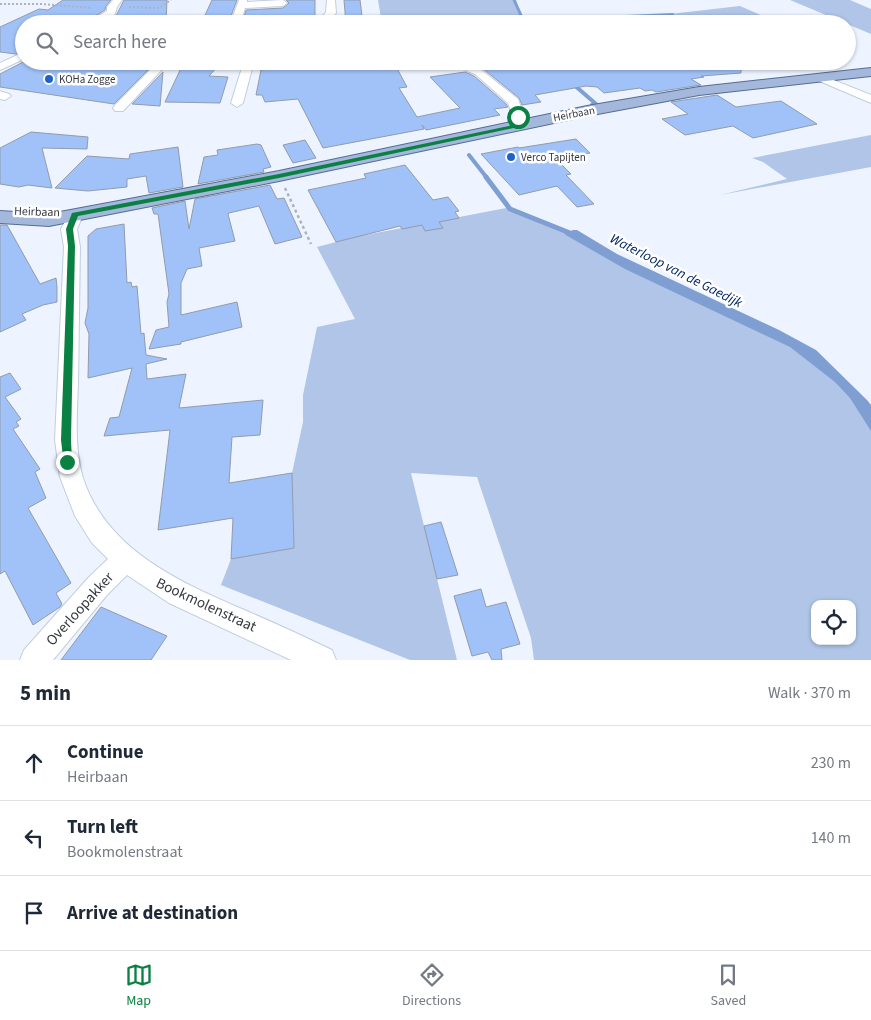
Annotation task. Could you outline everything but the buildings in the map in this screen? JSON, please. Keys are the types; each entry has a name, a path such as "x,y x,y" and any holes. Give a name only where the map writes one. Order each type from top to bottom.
{"main road":[{"name":"Heirbaan","path":"0,218 49,220 279,176 521,125 699,91 871,72"},
{"name":"Heirbaan","path":"0,210 16,212 54,211 75,215"}],"street":[{"path":"329,15 331,13 331,0"},
{"path":"238,15 242,2 283,4"},
{"path":"106,15 112,12 114,5"},
{"path":"0,67 15,60"},
{"path":"118,108 156,70"},
{"path":"237,104 246,70"},
{"path":"474,70 479,72 514,102 521,125"},
{"path":"821,78 871,100"},
{"name":"Bookmolenstraat","path":"75,215 69,229 72,246 66,440 67,462 79,500 94,527 126,559 147,576 180,596 322,660"},
{"name":"Overloopakker","path":"34,660 98,586 126,559"}],"path":[{"path":"0,4 114,5 159,8 171,0"},
{"path":"279,176 311,244"}],"shaded area":[{"path":"378,0 516,0 520,15 380,15"},
{"path":"790,0 850,0 871,9 871,34 856,28 856,15 826,15"},
{"path":"740,6 760,15 672,15 670,14"},
{"path":"673,13 675,15 625,15"},
{"path":"871,135 871,167 720,195 787,179 763,162 752,158"},
{"path":"511,207 568,231 768,331 835,373 871,422 871,660 534,660 531,638 477,477 411,473 457,660 410,660 221,585 231,559 294,548 292,473 303,422 303,395 317,327 355,319 317,247 355,237"},
{"path":"577,230 617,254 779,330 816,350 871,405 871,431 850,398 835,382 790,347 625,269 564,234"}],"waterway":[{"path":"514,0 521,15"},
{"path":"573,84 596,104 592,105"},
{"name":"Waterloop van de Gaedijk","path":"469,155 487,178"},
{"name":"Waterloop van de Gaedijk","path":"486,177 510,209 575,235"}],"place":[{"name":"KOHa Zogge","path":"49,79"},
{"name":"Verco Tapijten","path":"511,157"}],"route":[{"path":"67,462 66,440 72,246 69,229 75,215 279,176 521,125 518,117"}]}
